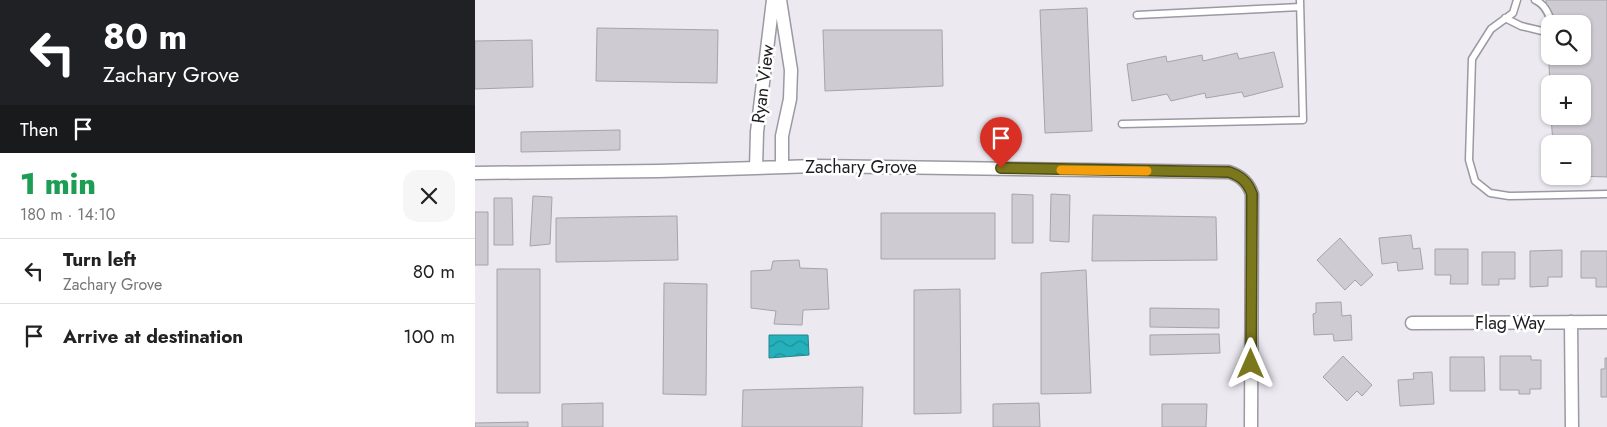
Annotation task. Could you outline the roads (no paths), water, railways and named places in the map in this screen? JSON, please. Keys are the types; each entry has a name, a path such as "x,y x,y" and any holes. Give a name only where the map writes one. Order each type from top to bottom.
{"street":[{"name":"Ryan View","path":"756,168 757,132 773,0"},
{"name":"Ryan View","path":"780,0 791,70 790,99 782,136 782,167"},
{"name":"Zachary Grove","path":"475,173 815,166 1229,172 1245,180 1252,194 1251,427"},
{"path":"1571,322 1572,427"},
{"name":"Flag Way","path":"1412,323 1607,322"}],"lane":[{"path":"1517,0 1513,13 1491,29 1472,59 1469,160 1475,181 1490,193 1509,196 1607,194"},
{"path":"1535,0 1547,9 1548,15"},
{"path":"1122,124 1303,120 1300,4 1137,15"},
{"path":"1505,18 1521,26 1541,31"}],"water":[{"path":"769,335 808,335 809,355 769,358"}]}
